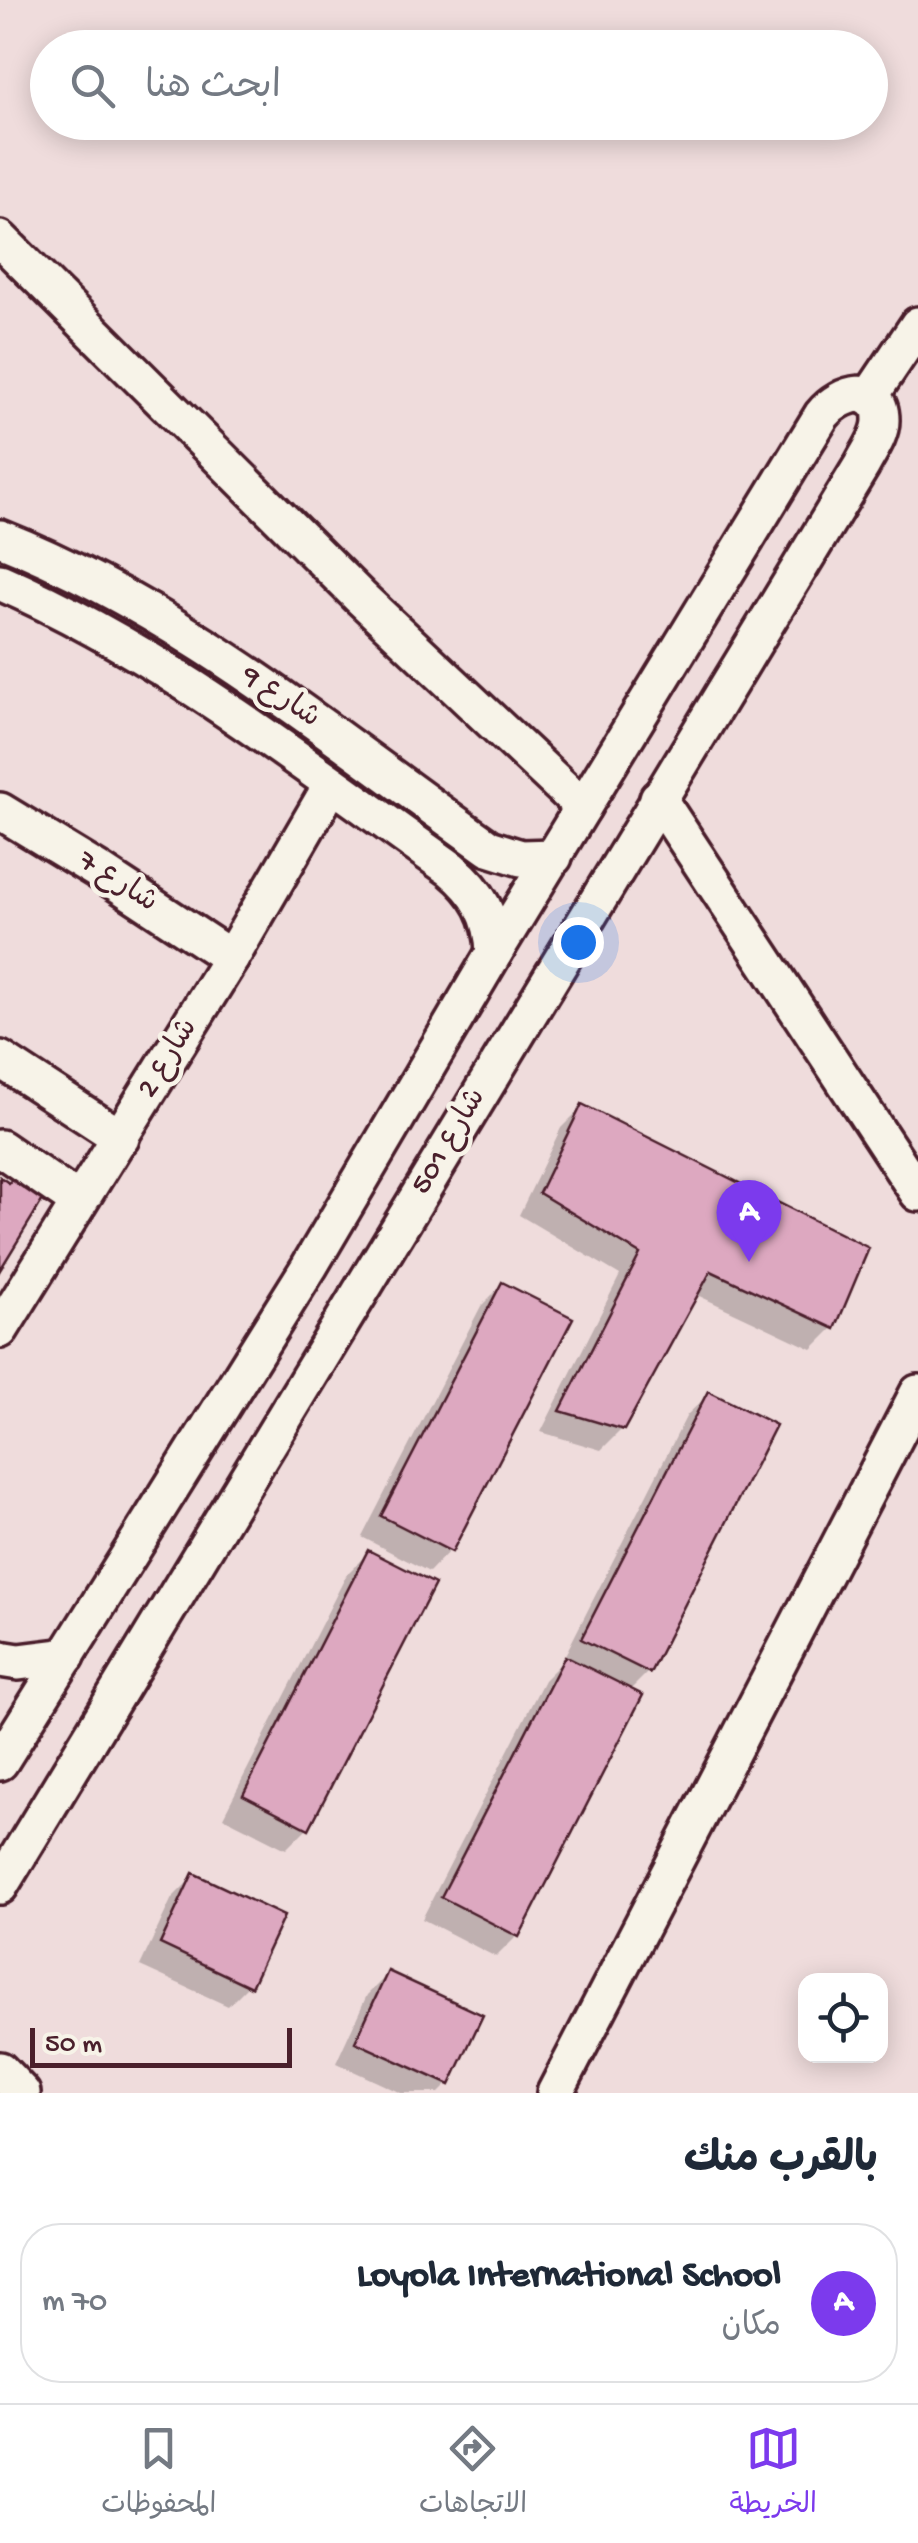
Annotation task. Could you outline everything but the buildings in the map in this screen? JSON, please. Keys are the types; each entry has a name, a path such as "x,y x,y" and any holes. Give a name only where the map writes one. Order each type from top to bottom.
{"street":[{"path":"0,239 360,597 584,807"},
{"path":"869,398 918,325"},
{"name":"شارع 501","path":"0,1886 873,444 881,419 880,410 869,398 853,393 842,396 822,415 494,953 309,1267 67,1656 3,1745"},
{"name":"شارع 9","path":"1,538 108,588 205,647 289,702 488,848 521,858 554,856"},
{"name":"شارع 9","path":"0,582 64,612 170,673 464,880 484,906 494,937 494,953"},
{"name":"شارع 2","path":"0,1330 231,958 332,784"},
{"path":"658,798 918,1193"},
{"name":"شارع 7","path":"0,811 102,872 231,958"},
{"path":"0,1059 120,1138"},
{"path":"0,1148 79,1202"},
{"path":"554,2093 918,1393"},
{"path":"0,1659 18,1662 67,1656"},
{"path":"0,2070 22,2093"}],"place":[{"name":"Loyola International School","path":"749,1262"}]}
